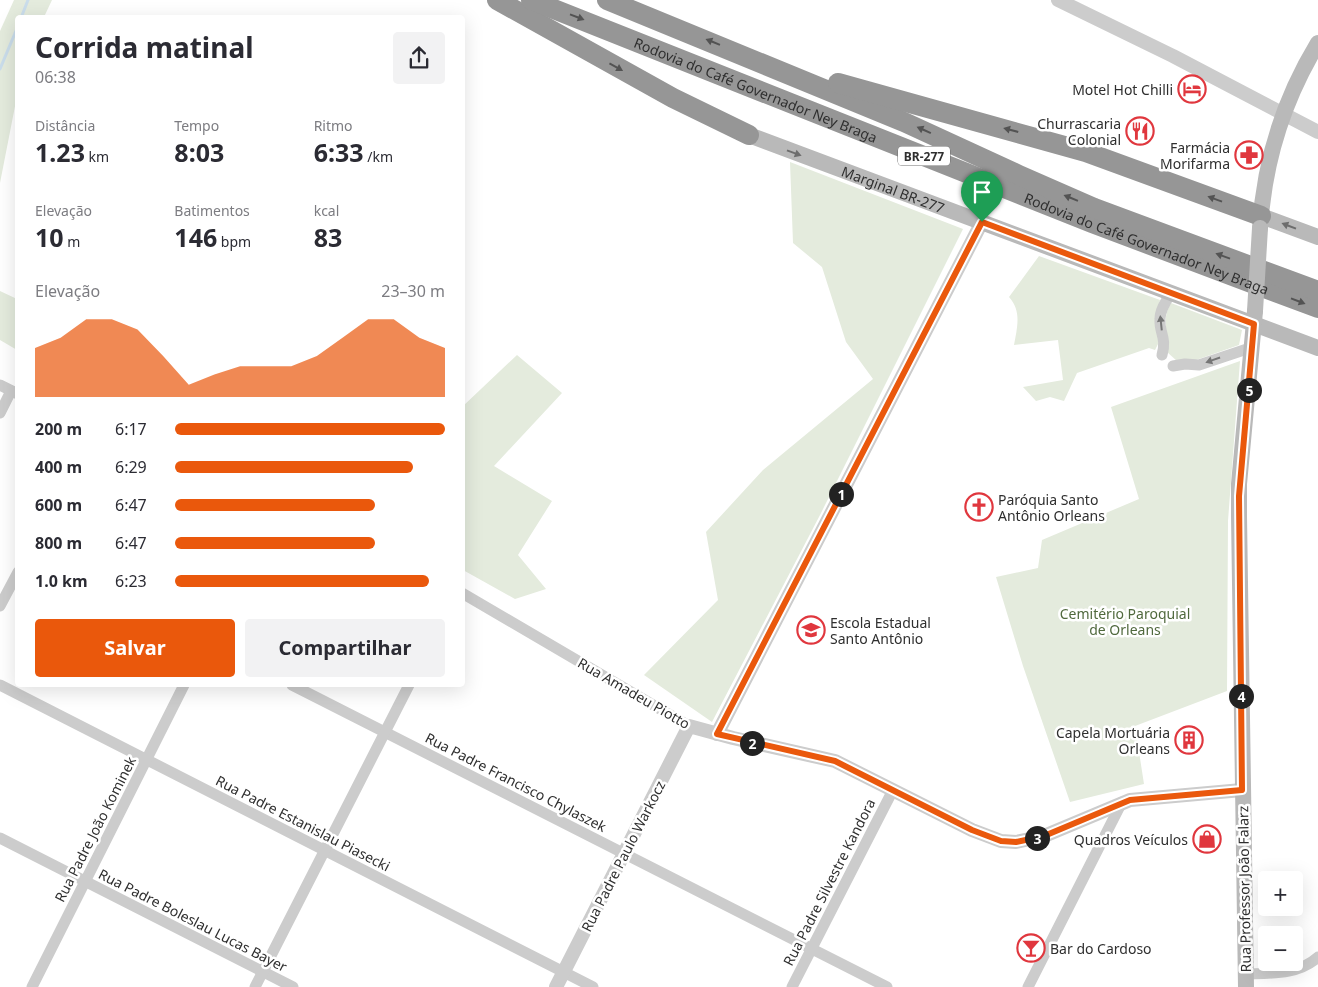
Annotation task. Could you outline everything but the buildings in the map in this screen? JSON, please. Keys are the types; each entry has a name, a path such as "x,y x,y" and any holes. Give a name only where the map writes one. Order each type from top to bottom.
{"highway":[{"path":"497,0 673,98 749,135"},
{"name":"Rodovia do Café Governador Ney Braga","path":"531,0 1085,220 1318,308"},
{"name":"Rodovia do Café Governador Ney Braga","path":"607,0 923,130 1058,193 1318,291"},
{"path":"758,61 1086,152 1260,222"}],"main road":[{"name":"Rua Professor João Falarz","path":"1245,981 1239,496 1253,347 1260,222 1270,160 1284,114 1296,84 1318,43"},
{"name":"Marginal BR-277","path":"749,135 1171,293 1255,317 1318,348"},
{"path":"1260,222 1318,237"}],"street":[{"path":"1058,0 1173,56 1318,132"},
{"path":"717,734 982,222"},
{"path":"1162,354 1165,340 1160,319 1163,307 1171,293"},
{"path":"1173,366 1185,364 1199,365 1253,347"},
{"path":"0,384 14,393 0,414"},
{"path":"0,606 15,578"},
{"name":"Rua Amadeu Piotto","path":"465,595 690,726 835,761 986,837 1001,841 1016,842 1044,836 1122,802 1242,790"},
{"name":"Rua Padre Estanislau Piasecki","path":"0,685 593,987"},
{"name":"Rua Padre João Kominek","path":"32,987 183,687"},
{"name":"Rua Padre Francisco Chylaszek","path":"296,687 887,987"},
{"path":"255,987 409,687"},
{"name":"Rua Padre Paulo Warkocz","path":"556,987 690,726"},
{"name":"Rua Padre Silvestre Kandora","path":"792,987 893,790"},
{"path":"1028,987 1122,802"},
{"name":"Rua Padre Boleslau Lucas Bayer","path":"0,838 293,987"},
{"path":"1245,981 1297,970 1311,964 1318,958"}],"green space":[{"path":"14,0 52,0 45,15 15,15 15,106 0,183 0,31"},
{"path":"790,162 963,229 820,515 712,722 644,675 718,600 706,532 763,470 873,379 846,342 822,267 793,243"},
{"path":"1039,256 1160,300 1155,322 1160,340 1155,350 1149,348 1077,373 1064,401 1050,397 1036,401 1023,387 1063,380 1058,340 1014,345 1018,320 1016,308 1009,297"},
{"path":"0,291 15,298 15,349 0,340"},
{"path":"1171,303 1242,330 1239,345 1196,360 1177,361 1167,352 1166,316"},
{"path":"517,355 562,393 494,466 552,501 518,555 546,589 515,599 465,571 465,404"},
{"name":"Cemitério Paroquial de Orleans","path":"1240,361 1228,521 1227,691 1135,726 1144,784 1070,802 1023,666 996,577 1038,568 1042,540 1139,499 1111,407"}],"waterway":[{"path":"22,15 28,0"},
{"path":"0,69 15,33"}],"place":[{"name":"Motel Hot Chilli","path":"1192,89"},
{"name":"Churrascaria Colonial","path":"1140,131"},
{"name":"Farmácia Morifarma","path":"1249,155"},
{"name":"Paróquia Santo Antônio Orleans","path":"979,507"},
{"name":"Escola Estadual Santo Antônio","path":"811,630"},
{"name":"Capela Mortuária Orleans","path":"1189,740"},
{"name":"Quadros Veículos","path":"1207,839"},
{"name":"Bar do Cardoso","path":"1031,948"}],"route":[{"path":"982,222 1254,324 1239,496 1242,790 1130,800 1044,836 1016,842 1001,841 986,837 835,761 717,734 982,222"}]}
